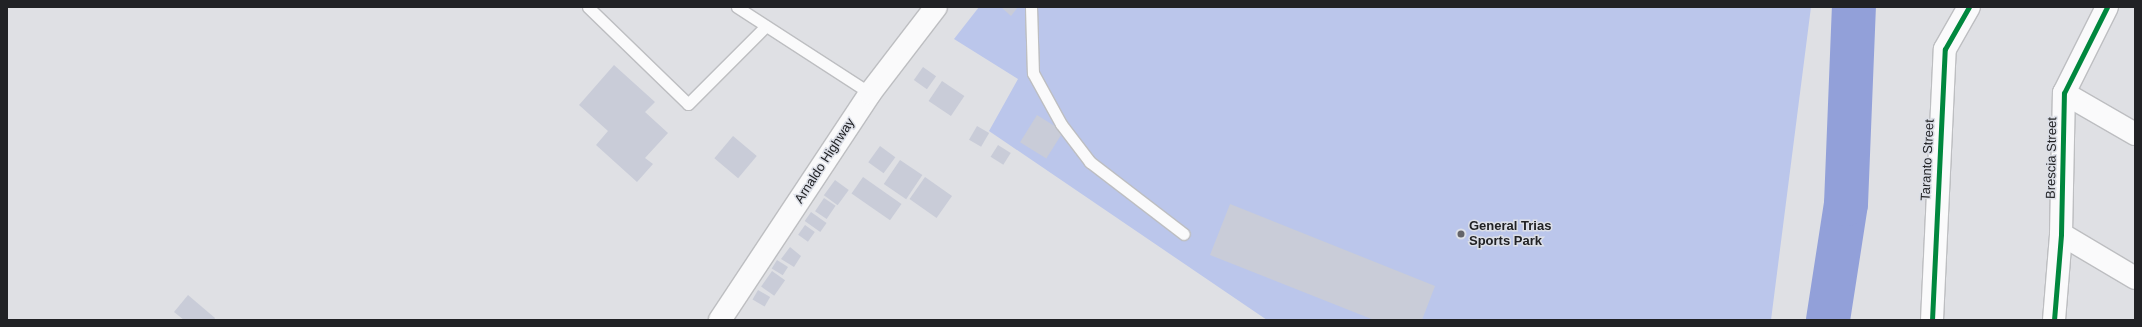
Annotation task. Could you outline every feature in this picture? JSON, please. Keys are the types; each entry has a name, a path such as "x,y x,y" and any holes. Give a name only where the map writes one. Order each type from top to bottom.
{"street":[{"name":"Arnaldo Highway","path":"720,320 870,93 936,7"},
{"name":"Taranto Street","path":"1932,320 1945,49 1969,7"},
{"name":"Brescia Street","path":"2054,320 2062,234 2064,93 2107,7"},
{"path":"2064,93 2135,134"},
{"path":"2062,234 2135,278"}],"lane":[{"path":"588,7 688,104 766,26"},
{"path":"737,7 870,93"},
{"path":"1031,7 1033,73 1061,124 1090,162 1184,234"}],"shaded area":[{"name":"General Trias Sports Park","path":"979,7 1811,7 1771,320 1267,320 989,131 1018,79 954,39"}],"building":[{"path":"1001,7 1018,7 1011,16"},
{"path":"614,65 655,102 645,112 668,133 645,158 653,164 637,182 596,145 608,131 579,105"},
{"path":"923,67 936,76 927,89 914,80"},
{"path":"942,81 964,96 951,116 929,101"},
{"path":"1037,115 1063,131 1046,159 1020,142"},
{"path":"977,126 989,133 981,147 969,140"},
{"path":"733,136 757,156 738,178 714,158"},
{"path":"998,145 1011,153 1003,165 991,157"},
{"path":"880,146 895,157 884,173 868,162"},
{"path":"900,160 922,175 906,199 884,184"},
{"path":"863,177 902,204 890,220 852,193"},
{"path":"925,177 952,196 937,218 910,199"},
{"path":"835,180 849,190 838,205 824,195"},
{"path":"824,198 836,206 827,219 815,211"},
{"path":"1230,204 1435,286 1422,320 1374,320 1210,255"},
{"path":"811,212 827,223 820,232 805,221"},
{"path":"805,225 815,232 808,242 798,235"},
{"path":"790,247 801,256 794,267 781,259"},
{"path":"777,260 788,267 783,275 772,268"},
{"path":"772,271 785,280 774,296 761,287"},
{"path":"758,290 770,297 765,307 752,300"},
{"path":"188,295 215,318 214,320 184,320 174,312"}],"waterway":[{"path":"1828,320 1846,204 1854,7"}],"cycle path":[{"path":"1932,320 1945,49 1969,7"},
{"path":"2054,320 2061,234 2064,93 2107,7"}],"place":[{"name":"General Trias Sports Park","path":"1461,234"}]}
